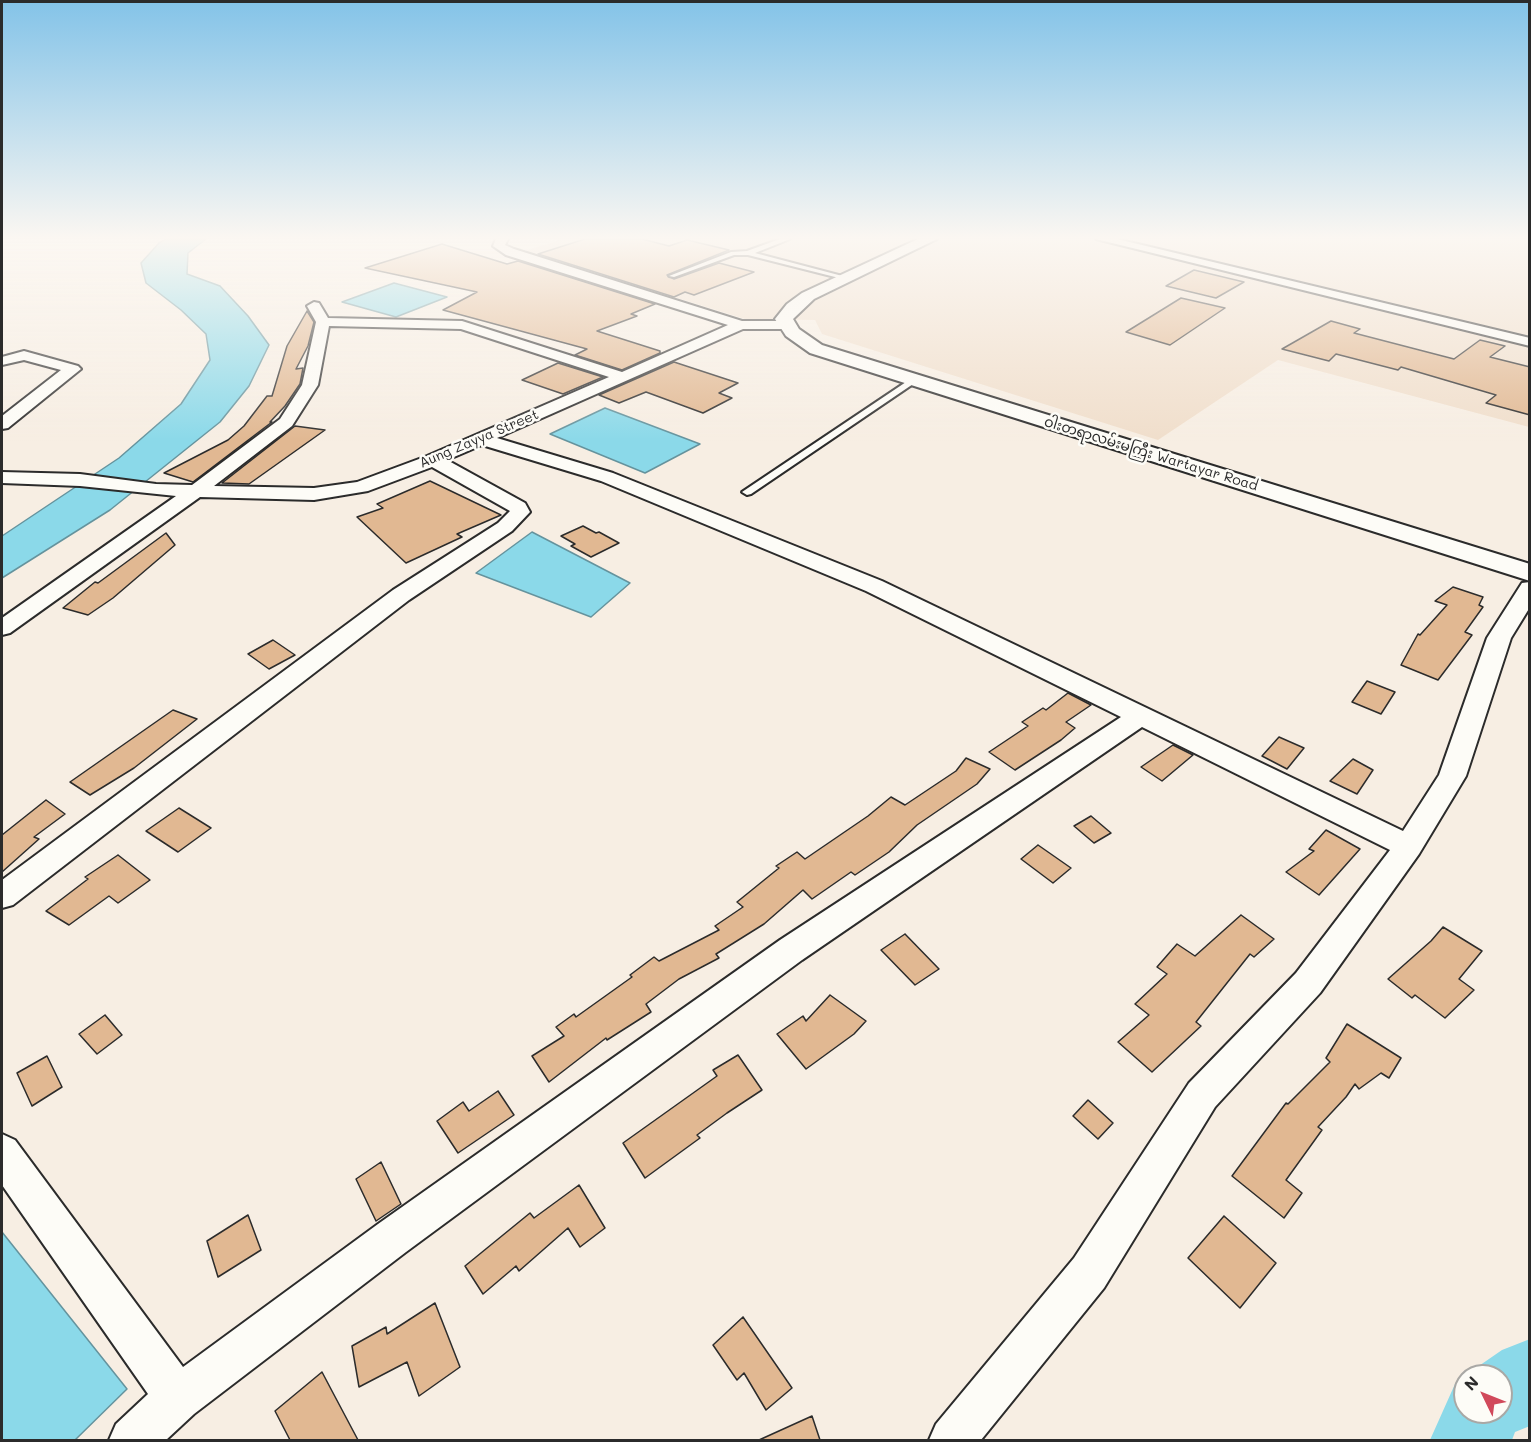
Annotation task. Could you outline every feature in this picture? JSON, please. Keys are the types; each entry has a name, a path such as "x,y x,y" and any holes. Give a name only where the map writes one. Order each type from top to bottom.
{"street":[{"path":"682,306 741,325"},
{"path":"787,322 795,306"},
{"path":"1381,306 1530,342"},
{"path":"2,628 196,491 286,422 310,385 318,314 462,325 623,377"},
{"name":"Aung Zayya Street","path":"2,477 80,480 156,490 314,494 361,487 433,460 741,325 787,322"},
{"name":"ဝါးတရာလမ်းမကြီး Wartayar Road","path":"787,322 792,332 816,349 1530,573"},
{"path":"2,361 24,355 73,369 2,424"},
{"path":"481,439 607,477 874,586 1409,846"},
{"path":"2,896 401,595 505,527 520,512 518,507 433,460"},
{"path":"952,1440 1089,1273 1202,1095 1308,983 1409,846 1452,777 1499,638 1530,588"},
{"path":"132,1440 178,1398 392,1238 791,950 1140,716"},
{"path":"2,1153 178,1398"}],"lane":[{"path":"747,492 915,380"}],"shaded area":[{"path":"704,306 1529,306 1529,427 1278,360 1158,440 822,334 815,320 745,319"}],"water":[{"path":"176,306 239,306 248,316 269,345 249,386 220,422 110,510 2,578 2,536 119,458 181,404 210,360 206,334"},
{"path":"357,306 423,306 396,317"},
{"path":"605,408 700,444 645,473 550,434"},
{"path":"532,532 630,583 591,617 476,573"},
{"path":"2,1232 127,1389 75,1440 2,1440"}],"building":[{"path":"450,306 649,306 631,314 637,316 597,331 660,351 660,353 622,370 575,355 587,349 443,310"},
{"path":"1168,306 1225,308 1170,345 1126,332"},
{"path":"307,311 314,322 308,346 296,369 303,368 300,384 285,406 270,422 272,422 193,482 164,473 228,440 244,426 267,396 272,396 287,346"},
{"path":"1331,321 1360,329 1354,333 1454,359 1480,340 1505,346 1490,357 1530,367 1530,415 1486,403 1496,395 1401,367 1398,370 1336,354 1329,361 1282,349"},
{"path":"674,362 738,383 719,393 732,398 703,413 646,392 619,403 599,395"},
{"path":"558,363 603,377 563,394 522,380"},
{"path":"295,426 325,430 249,484 222,483"},
{"path":"430,481 501,515 457,534 462,537 406,563 357,517 383,508 377,504"},
{"path":"583,526 619,543 591,557 571,546 575,544 561,536"},
{"path":"166,533 175,545 113,598 88,615 63,608 95,582 98,583"},
{"path":"1453,587 1483,597 1479,605 1483,607 1465,632 1472,635 1438,680 1401,665 1418,634 1420,635 1447,605 1435,601"},
{"path":"273,640 295,655 269,669 248,654"},
{"path":"1367,681 1395,692 1381,714 1352,702"},
{"path":"1068,693 1091,705 1066,722 1075,728 1061,740 1015,770 989,752 1028,726 1022,722 1043,708 1046,710"},
{"path":"173,710 197,719 134,768 90,795 70,782"},
{"path":"1279,737 1304,748 1287,769 1262,756"},
{"path":"1173,745 1193,755 1162,781 1141,767"},
{"path":"966,758 990,769 977,784 917,825 889,852 855,875 851,872 812,899 803,890 764,924 716,954 719,958 679,979 646,1004 651,1012 607,1040 606,1038 549,1082 532,1056 564,1036 556,1027 574,1014 576,1017 632,977 630,975 654,957 659,961 719,930 715,926 743,907 737,902 779,868 776,866 797,852 805,859 868,816 891,797 905,805 956,771"},
{"path":"1353,759 1373,770 1357,794 1330,781"},
{"path":"46,800 65,814 34,837 39,839 2,872 2,835"},
{"path":"179,808 211,828 178,852 146,831"},
{"path":"1091,816 1111,833 1094,843 1074,826"},
{"path":"1326,830 1360,849 1319,895 1286,872 1314,851 1309,849"},
{"path":"1038,845 1071,868 1053,883 1021,859"},
{"path":"118,855 150,880 118,903 109,896 69,925 46,911 88,879 85,877"},
{"path":"1241,915 1274,939 1254,957 1250,954 1196,1022 1201,1026 1152,1072 1118,1042 1149,1015 1135,1004 1167,974 1157,967 1177,944 1195,956"},
{"path":"1443,927 1482,951 1459,979 1474,990 1445,1018 1415,995 1412,998 1388,979 1431,941"},
{"path":"905,934 939,969 915,985 881,950"},
{"path":"830,995 866,1021 854,1034 806,1069 777,1034 803,1016 806,1021"},
{"path":"105,1015 122,1035 97,1054 79,1034"},
{"path":"1347,1024 1401,1058 1389,1078 1381,1073 1359,1089 1355,1084 1318,1127 1322,1130 1286,1180 1302,1193 1284,1218 1232,1176 1286,1103 1288,1104 1330,1062 1326,1058"},
{"path":"738,1055 762,1090 697,1135 700,1138 645,1178 623,1143 717,1076 713,1070"},
{"path":"47,1056 62,1087 32,1106 17,1073"},
{"path":"498,1091 514,1115 458,1153 437,1121 463,1102 469,1111"},
{"path":"1088,1100 1113,1123 1098,1139 1073,1116"},
{"path":"381,1162 401,1204 376,1221 356,1179"},
{"path":"579,1185 605,1228 580,1247 568,1228 519,1271 516,1266 483,1294 465,1266 530,1213 534,1218"},
{"path":"248,1215 261,1250 218,1277 207,1241"},
{"path":"1224,1216 1276,1263 1240,1308 1188,1258"},
{"path":"435,1303 460,1367 419,1396 407,1362 359,1387 352,1346 386,1327 387,1334"},
{"path":"743,1317 792,1388 766,1410 744,1373 737,1380 713,1345"},
{"path":"322,1372 358,1440 290,1440 275,1411"},
{"path":"812,1416 820,1440 759,1440"}],"waterway":[{"path":"1513,1390 1530,1378"},
{"path":"1471,1440 1478,1424"}]}
